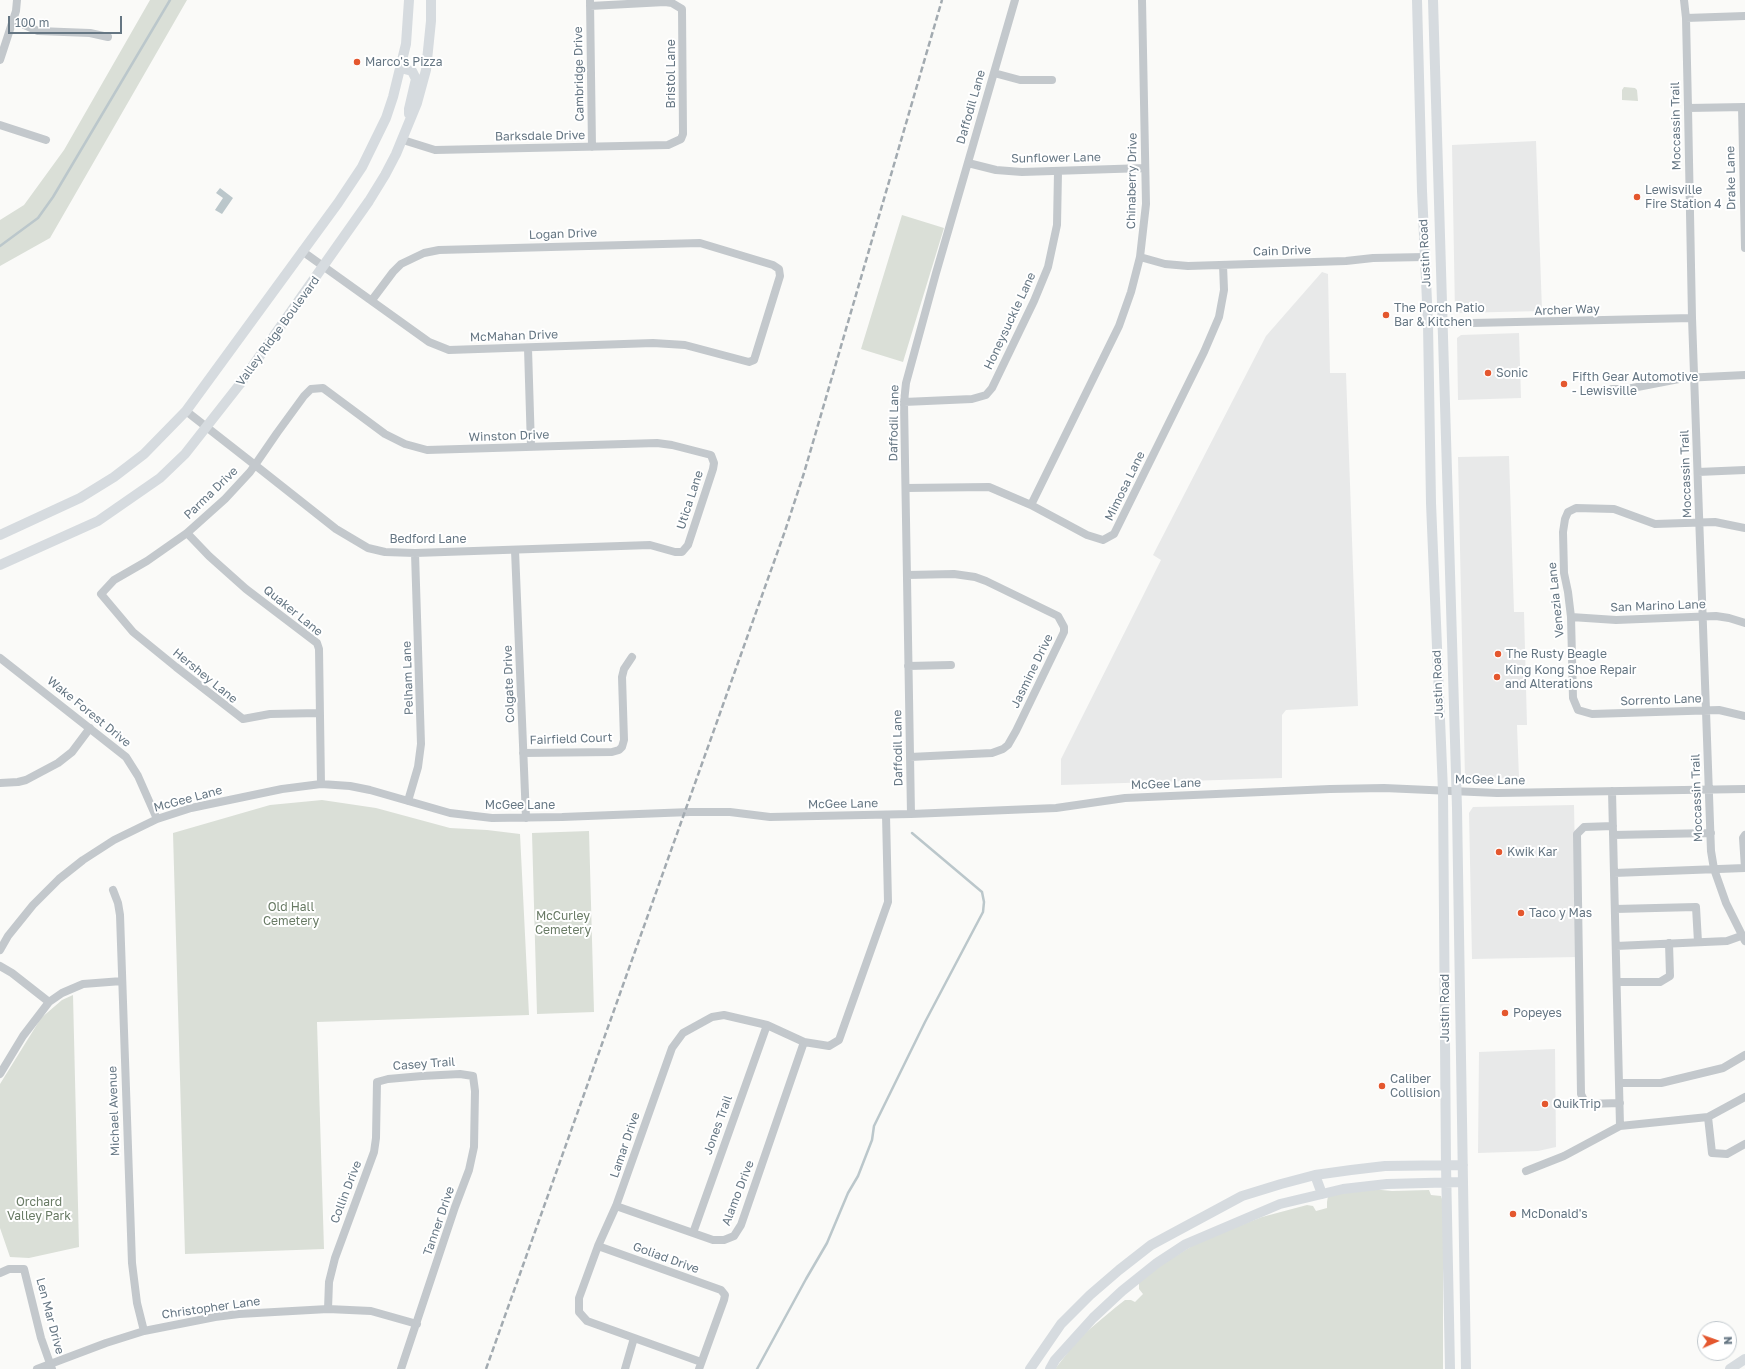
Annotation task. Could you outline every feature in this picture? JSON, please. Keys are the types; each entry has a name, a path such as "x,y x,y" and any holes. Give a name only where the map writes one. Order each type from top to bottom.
{"main road":[{"path":"0,535 80,498 118,474 144,454 186,411 362,167 386,118 401,68 406,44 409,0"},
{"name":"Valley Ridge Boulevard","path":"0,565 98,521 160,478 185,454 240,384 325,266 381,182 403,140 417,103 428,61 431,0"},
{"name":"Justin Road","path":"1417,0 1417,50 1428,324 1431,503 1443,791 1446,1165 1450,1369"},
{"name":"Justin Road","path":"1433,0 1451,572 1466,1369"},
{"path":"1417,50 1434,47"},
{"path":"401,68 412,71 416,79 409,109 410,122"},
{"path":"1422,191 1438,190"},
{"path":"1434,572 1451,572"},
{"path":"1030,1369 1061,1324 1090,1295 1119,1270 1151,1245 1242,1196 1315,1175 1385,1166 1463,1165"},
{"path":"1315,1175 1322,1194"},
{"path":"1050,1369 1056,1360 1094,1318 1157,1263 1186,1244 1280,1204 1343,1189 1387,1184 1463,1182"},
{"path":"1119,1270 1130,1286"},
{"path":"1730,1369 1745,1359"}],"street":[{"path":"0,60 13,20 17,0"},
{"name":"Daffodil Lane","path":"911,814 904,402 908,371 1015,0"},
{"name":"Chinaberry Drive","path":"1031,505 1119,326 1131,292 1140,257 1146,204 1142,0"},
{"name":"Moccassin Trail","path":"1684,0 1686,18 1692,318 1711,833 1714,869 1726,903 1743,938"},
{"name":"Bristol Lane","path":"590,3 666,2 680,7 682,21 683,134 679,141"},
{"name":"Cambridge Drive","path":"590,3 592,147"},
{"path":"1686,18 1745,16"},
{"path":"13,20 38,31 90,33 108,37"},
{"path":"994,73 1020,80 1052,80"},
{"path":"1688,108 1743,107"},
{"name":"Drake Lane","path":"1743,107 1745,248"},
{"path":"0,124 46,140"},
{"name":"Barksdale Drive","path":"403,140 435,150 592,147 668,144 679,141"},
{"name":"Sunflower Lane","path":"968,163 996,170 1058,172 1145,168"},
{"name":"Honeysuckle Lane","path":"904,402 972,399 986,395 992,388 1034,301 1050,258 1057,225 1058,172"},
{"name":"Logan Drive","path":"372,300 393,272 401,264 424,253 439,250 696,243 773,265 779,269 780,276 754,360"},
{"name":"McMahan Drive","path":"302,251 325,266 429,342 438,347 449,350 653,343 685,345 743,361 754,360"},
{"name":"Cain Drive","path":"1140,257 1165,264 1188,266 1425,257"},
{"name":"Mimosa Lane","path":"906,488 960,486 989,487 1031,505 1087,535 1103,540 1114,534 1219,317 1224,290 1223,265"},
{"name":"Archer Way","path":"1428,324 1571,322 1692,318"},
{"path":"528,348 531,447"},
{"path":"1612,389 1627,389 1683,378 1745,375"},
{"name":"Winston Drive","path":"317,388 323,388 390,437 420,449 445,451 658,443 711,455 714,463"},
{"name":"Parma Drive","path":"101,594 114,580 147,561 187,533 225,499 255,465 304,396 311,389 317,388"},
{"name":"Bedford Lane","path":"186,411 336,529 371,549 386,552 415,553 650,545 675,552 682,552 688,545"},
{"name":"Utica Lane","path":"688,545 714,463"},
{"path":"1698,472 1745,470"},
{"name":"Venezia Lane","path":"1578,710 1574,698 1571,617 1564,573 1564,532 1565,519 1568,512 1576,508 1610,509 1655,524 1700,523"},
{"path":"1700,523 1726,524 1745,528"},
{"name":"Quaker Lane","path":"187,533 209,556 246,589 317,643 319,649 321,784"},
{"name":"Colgate Drive","path":"515,550 526,818"},
{"name":"Pelham Lane","path":"408,801 418,767 421,744 415,553"},
{"name":"Jasmine Drive","path":"908,575 954,574 975,577 1058,616 1064,627 1064,632 1016,731 1008,745 1003,750 992,753 910,757"},
{"name":"Hershey Lane","path":"101,594 133,632 243,720 270,714 319,713"},
{"name":"San Marino Lane","path":"1571,617 1616,620 1703,616 1729,618 1745,623"},
{"name":"Fairfield Court","path":"524,753 612,752 619,750 622,747 624,740 622,677 624,669 632,656"},
{"name":"Wake Forest Drive","path":"0,658 120,751 131,762 156,819"},
{"path":"908,666 951,665"},
{"name":"Sorrento Lane","path":"1578,710 1592,714 1723,711 1745,716"},
{"path":"0,783 26,780 58,763 72,752 90,728"},
{"name":"McGee Lane","path":"0,950 8,936 33,904 83,860 114,840 156,819 191,808 274,791 321,784 350,786 370,790 444,812 470,816 526,818 690,812 730,812 770,817 886,815 1056,808 1125,798 1384,788 1496,793 1745,789"},
{"path":"1612,791 1620,1126"},
{"name":"Lamar Drive","path":"700,1366 634,1338 587,1321 579,1312 579,1298 598,1246 616,1206 672,1048 682,1033 712,1017 724,1015 767,1025 804,1042 829,1046 839,1040 888,902 886,815"},
{"path":"1613,826 1584,827 1577,834 1581,1094 1586,1104 1620,1102"},
{"path":"1613,835 1711,833"},
{"path":"1614,873 1745,868 1743,838 1745,835"},
{"name":"Michael Avenue","path":"113,890 118,903 120,915 132,1263 137,1303 144,1331"},
{"path":"1615,909 1696,908 1698,942"},
{"path":"1616,946 1727,941 1743,938"},
{"path":"1617,982 1660,982 1670,976 1669,943"},
{"path":"0,966 12,973 49,1002"},
{"path":"0,1074 23,1036 49,1002 62,993 83,984 122,982"},
{"name":"Jones Trail","path":"693,1233 767,1025"},
{"name":"Alamo Drive","path":"616,1206 713,1240 724,1240 734,1236 740,1225 804,1042"},
{"path":"1619,1083 1661,1083 1724,1068 1745,1054"},
{"name":"Casey Trail","path":"377,1082 388,1078 460,1074 473,1076"},
{"name":"Tanner Drive","path":"401,1369 455,1207 469,1170 474,1146 475,1091 473,1076"},
{"name":"Collin Drive","path":"328,1309 330,1282 335,1258 374,1152 376,1138 377,1082"},
{"path":"1526,1171 1564,1156 1620,1126 1708,1117 1745,1097"},
{"path":"1708,1117 1712,1153 1727,1154 1745,1144"},
{"name":"Goliad Drive","path":"598,1246 722,1290 725,1295 724,1300 700,1366"},
{"name":"Len Mar Drive","path":"0,1273 9,1269 24,1269 41,1338 51,1366"},
{"name":"Christopher Lane","path":"37,1369 51,1366 144,1331 215,1317 328,1309 371,1311 417,1324"},
{"path":"625,1369 634,1338"}],"shaded area":[{"path":"1536,141 1542,311 1455,313 1452,145"},
{"path":"220,188 233,198 222,214 215,210 223,198 216,193"},
{"path":"1322,272 1328,274 1330,373 1346,373 1358,706 1286,710 1282,715 1282,778 1061,785 1061,759 1161,560 1153,555 1266,336"},
{"path":"1519,333 1521,398 1458,400 1457,338 1461,335"},
{"path":"1509,456 1514,612 1524,612 1527,725 1517,725 1519,778 1465,779 1458,457"},
{"path":"1574,805 1577,957 1472,959 1469,813 1473,807"},
{"path":"1555,1049 1556,1147 1538,1151 1478,1153 1479,1052"}],"green space":[{"path":"150,0 187,0 50,238 0,266 0,220 24,205 64,150"},
{"path":"1624,87 1635,88 1637,90 1638,101 1622,100 1622,90"},
{"path":"902,215 944,228 903,362 861,349"},
{"name":"Old Hall Cemetery","path":"322,800 376,808 450,828 520,834 529,1015 317,1022 324,1249 185,1254 173,833 270,805"},
{"name":"McCurley Cemetery","path":"589,831 594,1012 537,1014 532,833"},
{"name":"Orchard Valley Park","path":"73,995 79,1247 29,1258 10,1257 0,1228 0,1084 41,1018 62,1000"},
{"path":"1371,1189 1392,1191 1429,1190 1431,1195 1441,1196 1443,1202 1443,1369 1055,1369 1079,1338 1125,1300 1135,1302 1143,1294 1139,1289 1139,1282 1158,1267 1200,1241 1262,1217 1307,1205 1313,1206 1316,1211 1327,1208 1328,1196"}],"waterway":[{"path":"0,246 38,218 53,197 170,0"},
{"path":"757,1369 827,1243 848,1193 858,1176 872,1140 874,1126 925,1022 983,912 984,902 982,892 912,833"}],"railway":[{"path":"486,1369 785,531 804,473 942,0"}],"place":[{"name":"Marco's Pizza","path":"357,62"},
{"name":"Lewisville Fire Station 4","path":"1637,197"},
{"name":"The Porch Patio Bar & Kitchen","path":"1386,315"},
{"name":"Sonic","path":"1488,373"},
{"name":"Fifth Gear Automotive - Lewisville","path":"1564,384"},
{"name":"The Rusty Beagle","path":"1498,654"},
{"name":"King Kong Shoe Repair and Alterations","path":"1497,677"},
{"name":"Kwik Kar","path":"1499,852"},
{"name":"Taco y Mas","path":"1521,913"},
{"name":"Popeyes","path":"1505,1013"},
{"name":"Caliber Collision","path":"1382,1086"},
{"name":"QuikTrip","path":"1545,1104"},
{"name":"McDonald's","path":"1513,1214"}]}
